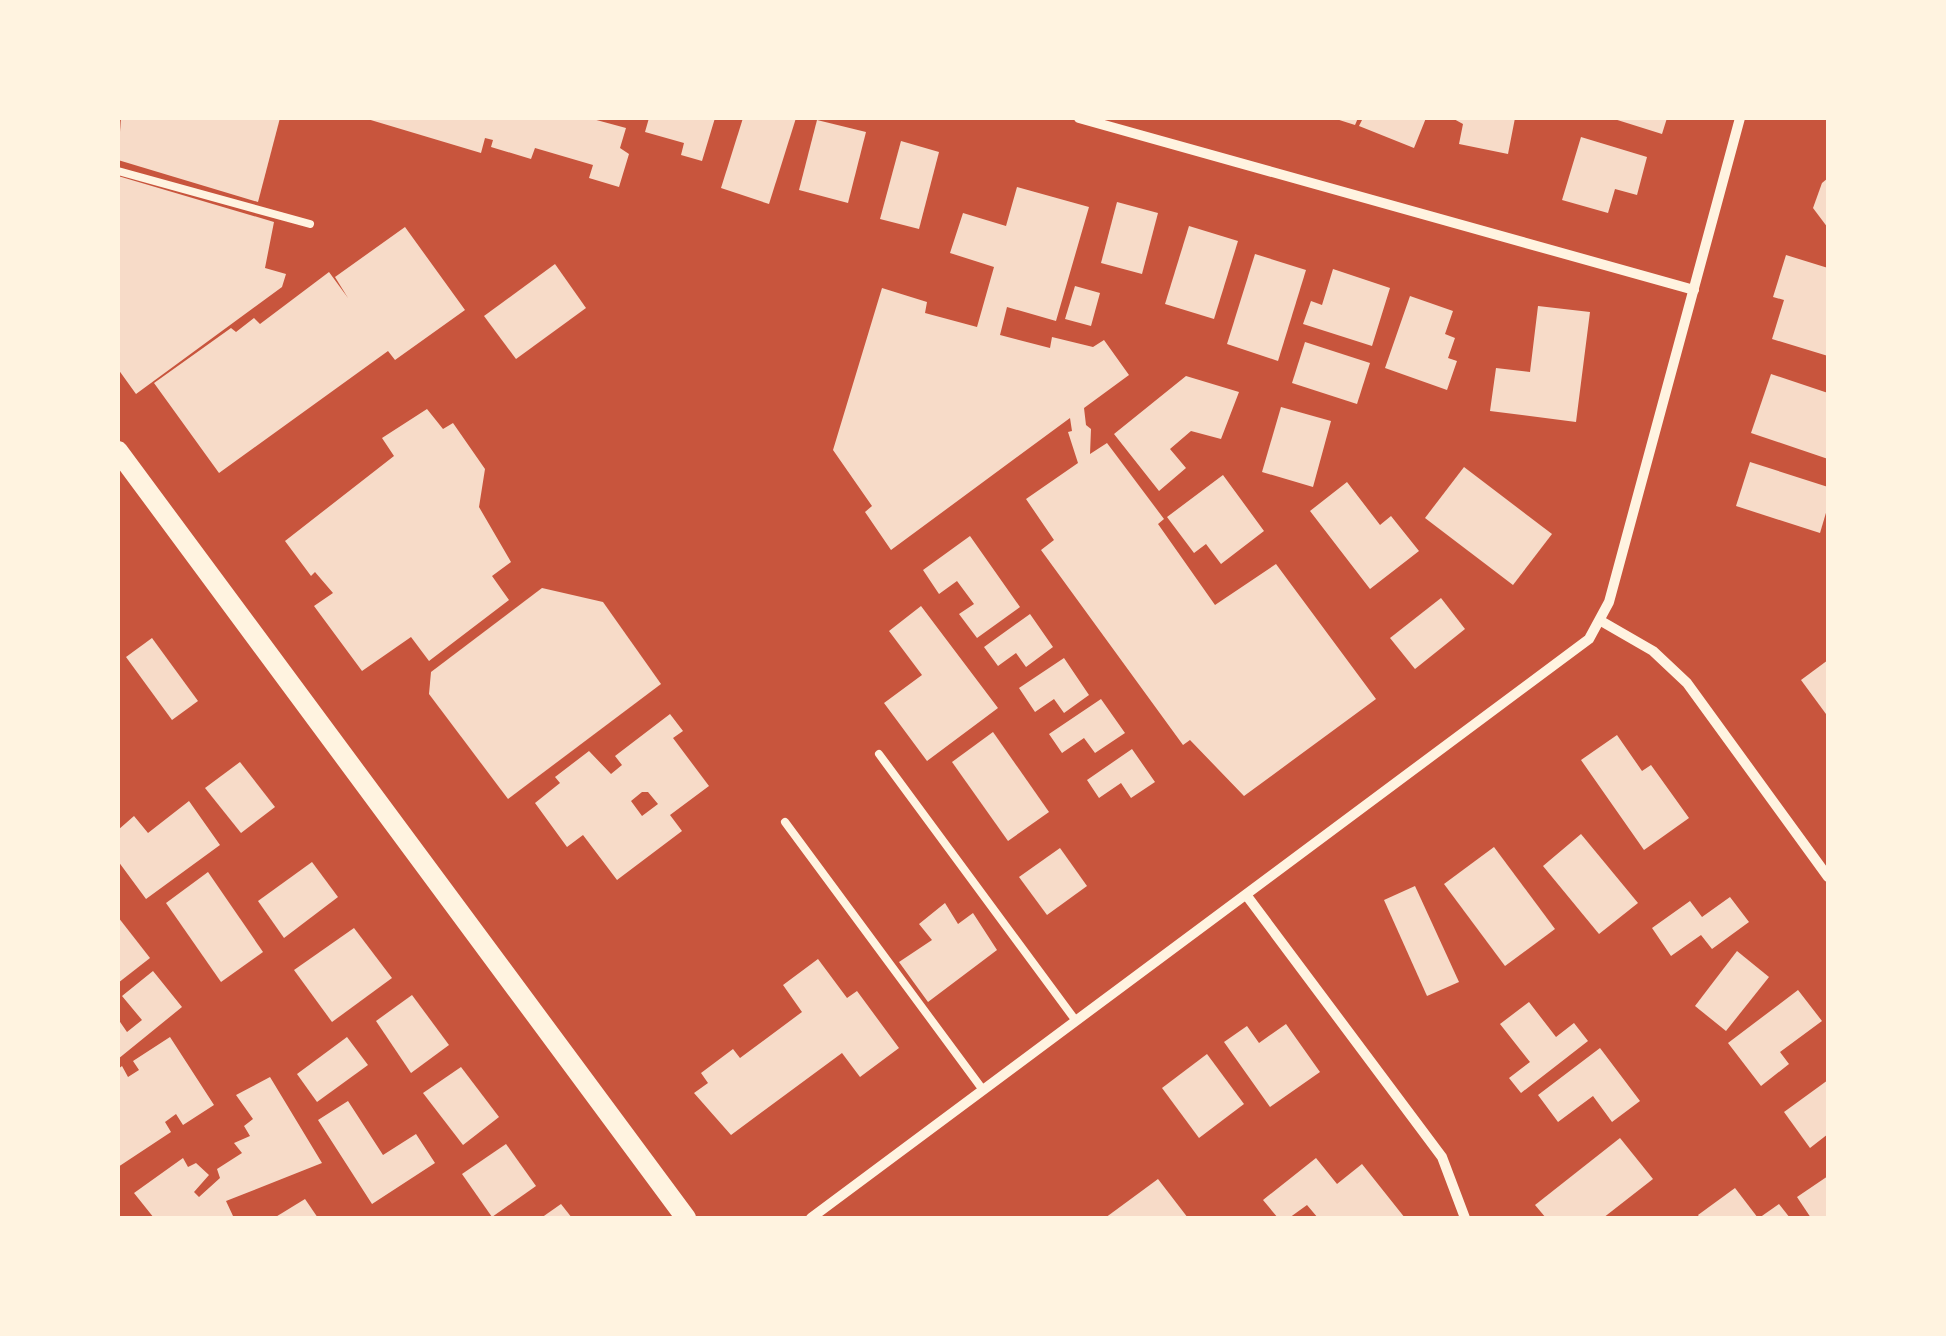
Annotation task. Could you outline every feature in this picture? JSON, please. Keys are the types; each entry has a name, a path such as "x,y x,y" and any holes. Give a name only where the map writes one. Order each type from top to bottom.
{"main road":[{"path":"118,451 686,1218"}],"street":[{"path":"1079,118 1694,290"},
{"path":"810,1218 1563,662 1601,621 1740,118"},
{"path":"1601,621 1653,651 1680,675 1828,877"},
{"path":"1246,896 1442,1156 1465,1218"}],"lane":[{"path":"118,171 310,224"},
{"path":"880,754 1076,1021"},
{"path":"785,822 983,1090"}],"building":[{"path":"121,118 280,118 258,202 118,160"},
{"path":"364,118 589,118 626,128 620,148 629,154 619,187 589,178 593,165 535,148 531,159 491,147 493,140 485,138 481,153"},
{"path":"649,118 715,118 702,161 681,155 684,143 645,132"},
{"path":"743,118 796,118 769,204 721,188"},
{"path":"1333,118 1358,118 1355,125"},
{"path":"1363,118 1426,118 1414,148 1359,126"},
{"path":"1452,118 1515,118 1508,154 1459,144 1463,124"},
{"path":"1611,118 1667,118 1662,134"},
{"path":"817,120 866,132 848,203 799,190"},
{"path":"1581,137 1647,157 1637,195 1615,189 1608,213 1562,200"},
{"path":"901,141 939,152 919,229 880,219"},
{"path":"118,176 274,222 265,268 286,274 282,287 136,394 118,369"},
{"path":"1828,178 1828,228 1813,208 1822,183"},
{"path":"1017,187 1089,207 1056,321 1007,307 1000,335 1050,348 1052,337 1093,347 1104,340 1129,375 1084,408 1086,425 1091,429 1090,454 1107,443 1164,519 1158,524 1215,605 1276,564 1376,699 1244,796 1190,740 1183,745 1041,550 1054,540 1026,499 1078,463 1068,432 1072,431 1070,418 891,550 865,512 872,506 833,450 882,288 927,302 925,313 977,327 994,267 950,253 963,213 1006,226"},
{"path":"1117,202 1158,213 1142,274 1101,263"},
{"path":"1189,226 1238,241 1214,319 1165,304"},
{"path":"405,227 465,310 395,360 388,351 219,473 154,383 231,328 236,332 254,318 260,324 329,272 348,298 335,277"},
{"path":"1255,254 1306,270 1278,361 1227,344"},
{"path":"1786,255 1828,268 1828,356 1772,339 1784,300 1773,297"},
{"path":"555,264 586,308 516,359 484,316"},
{"path":"1333,269 1390,288 1372,346 1303,324 1311,301 1322,305"},
{"path":"1075,286 1100,293 1091,326 1065,319"},
{"path":"1410,296 1453,311 1445,334 1455,338 1448,358 1457,361 1447,390 1385,368"},
{"path":"1538,306 1590,312 1576,422 1490,411 1496,368 1530,372"},
{"path":"1305,342 1370,363 1357,404 1292,383"},
{"path":"1771,374 1828,393 1828,459 1751,433"},
{"path":"1186,376 1239,392 1221,439 1191,431 1170,449 1186,468 1159,491 1114,434"},
{"path":"1281,407 1331,421 1313,487 1262,472"},
{"path":"427,409 443,429 453,423 485,469 479,507 511,562 492,576 509,600 429,661 411,637 362,671 314,606 333,593 315,572 311,576 285,541 394,456 382,438"},
{"path":"1750,462 1828,487 1828,506 1820,533 1736,506"},
{"path":"1464,467 1552,534 1513,585 1425,518"},
{"path":"1223,475 1264,531 1221,564 1206,544 1194,553 1167,517"},
{"path":"1347,482 1380,525 1391,516 1419,551 1370,589 1310,511"},
{"path":"970,536 1020,607 977,638 959,614 974,604 957,581 939,594 923,570"},
{"path":"542,588 603,602 661,684 508,799 429,694 431,672"},
{"path":"1441,598 1465,629 1415,669 1390,638"},
{"path":"921,606 998,708 927,761 884,703 922,675 889,631"},
{"path":"1030,614 1053,647 1026,667 1016,653 998,666 984,647"},
{"path":"152,638 198,701 172,720 126,657"},
{"path":"1064,658 1089,695 1064,713 1054,699 1035,712 1019,688"},
{"path":"1828,660 1828,712 1826,714 1801,680"},
{"path":"1101,699 1125,733 1095,753 1084,738 1062,753 1049,734"},
{"path":"670,714 683,731 673,738 709,786 670,815 682,831 617,880 583,835 567,847 535,803 560,783 555,777 589,751 611,774 622,765 615,756","holes":["648,792 658,804 642,816 631,801"]},
{"path":"993,732 1049,812 1008,841 952,762"},
{"path":"1617,735 1642,771 1651,765 1689,818 1644,850 1581,760"},
{"path":"1132,749 1155,782 1131,798 1121,783 1099,798 1087,780"},
{"path":"240,762 275,807 241,833 205,788"},
{"path":"189,801 220,845 146,899 118,861 118,830 134,816 148,833"},
{"path":"1581,834 1638,903 1599,934 1543,866"},
{"path":"1494,847 1555,929 1505,966 1444,884"},
{"path":"1060,848 1087,886 1047,915 1019,877"},
{"path":"312,862 338,897 284,938 258,901"},
{"path":"208,872 263,952 221,982 166,903"},
{"path":"1415,886 1459,982 1427,996 1384,900"},
{"path":"1730,897 1749,922 1712,949 1701,935 1671,956 1652,928 1690,901 1702,917"},
{"path":"945,903 958,924 973,913 997,950 928,1002 899,962 932,940 919,924"},
{"path":"118,917 150,958 118,983"},
{"path":"354,928 392,978 332,1022 294,970"},
{"path":"1737,951 1769,977 1726,1031 1695,1006"},
{"path":"818,959 847,998 857,991 899,1048 860,1077 842,1053 731,1135 694,1093 708,1083 701,1073 733,1049 740,1058 802,1012 783,985"},
{"path":"153,971 182,1007 118,1059 118,1019 127,1032 142,1020 122,996"},
{"path":"1798,990 1822,1021 1780,1052 1789,1064 1761,1086 1728,1043"},
{"path":"412,995 449,1045 411,1073 376,1021"},
{"path":"1529,1002 1556,1037 1574,1023 1588,1041 1521,1093 1509,1078 1530,1062 1500,1024"},
{"path":"1286,1024 1320,1072 1270,1107 1224,1042 1247,1026 1259,1043"},
{"path":"170,1037 214,1105 183,1125 176,1114 165,1122 171,1132 118,1167 118,1069 122,1066 128,1077 139,1070 133,1061"},
{"path":"347,1037 368,1065 317,1102 297,1074"},
{"path":"1600,1048 1640,1101 1612,1122 1593,1096 1558,1122 1538,1095"},
{"path":"1207,1054 1244,1104 1199,1138 1162,1088"},
{"path":"461,1067 499,1117 463,1145 423,1093"},
{"path":"270,1077 322,1163 226,1201 233,1216 229,1218 154,1218 134,1193 183,1158 188,1167 196,1163 209,1175 194,1192 199,1197 220,1178 217,1169 242,1153 234,1143 250,1136 244,1126 253,1119 236,1095"},
{"path":"1828,1080 1828,1134 1810,1148 1784,1112"},
{"path":"348,1101 383,1155 416,1134 435,1163 372,1204 318,1120"},
{"path":"1620,1138 1653,1179 1603,1218 1546,1218 1535,1205"},
{"path":"506,1144 536,1186 492,1217 462,1174"},
{"path":"1316,1158 1337,1184 1362,1164 1405,1218 1318,1218 1307,1205 1289,1218 1278,1218 1263,1200"},
{"path":"1828,1176 1828,1218 1811,1218 1797,1197"},
{"path":"1158,1179 1188,1218 1105,1218"},
{"path":"1735,1188 1758,1218 1700,1218 1698,1215"},
{"path":"305,1199 318,1218 274,1218"},
{"path":"561,1204 572,1218 541,1218"},
{"path":"1779,1204 1790,1218 1759,1218"}]}
